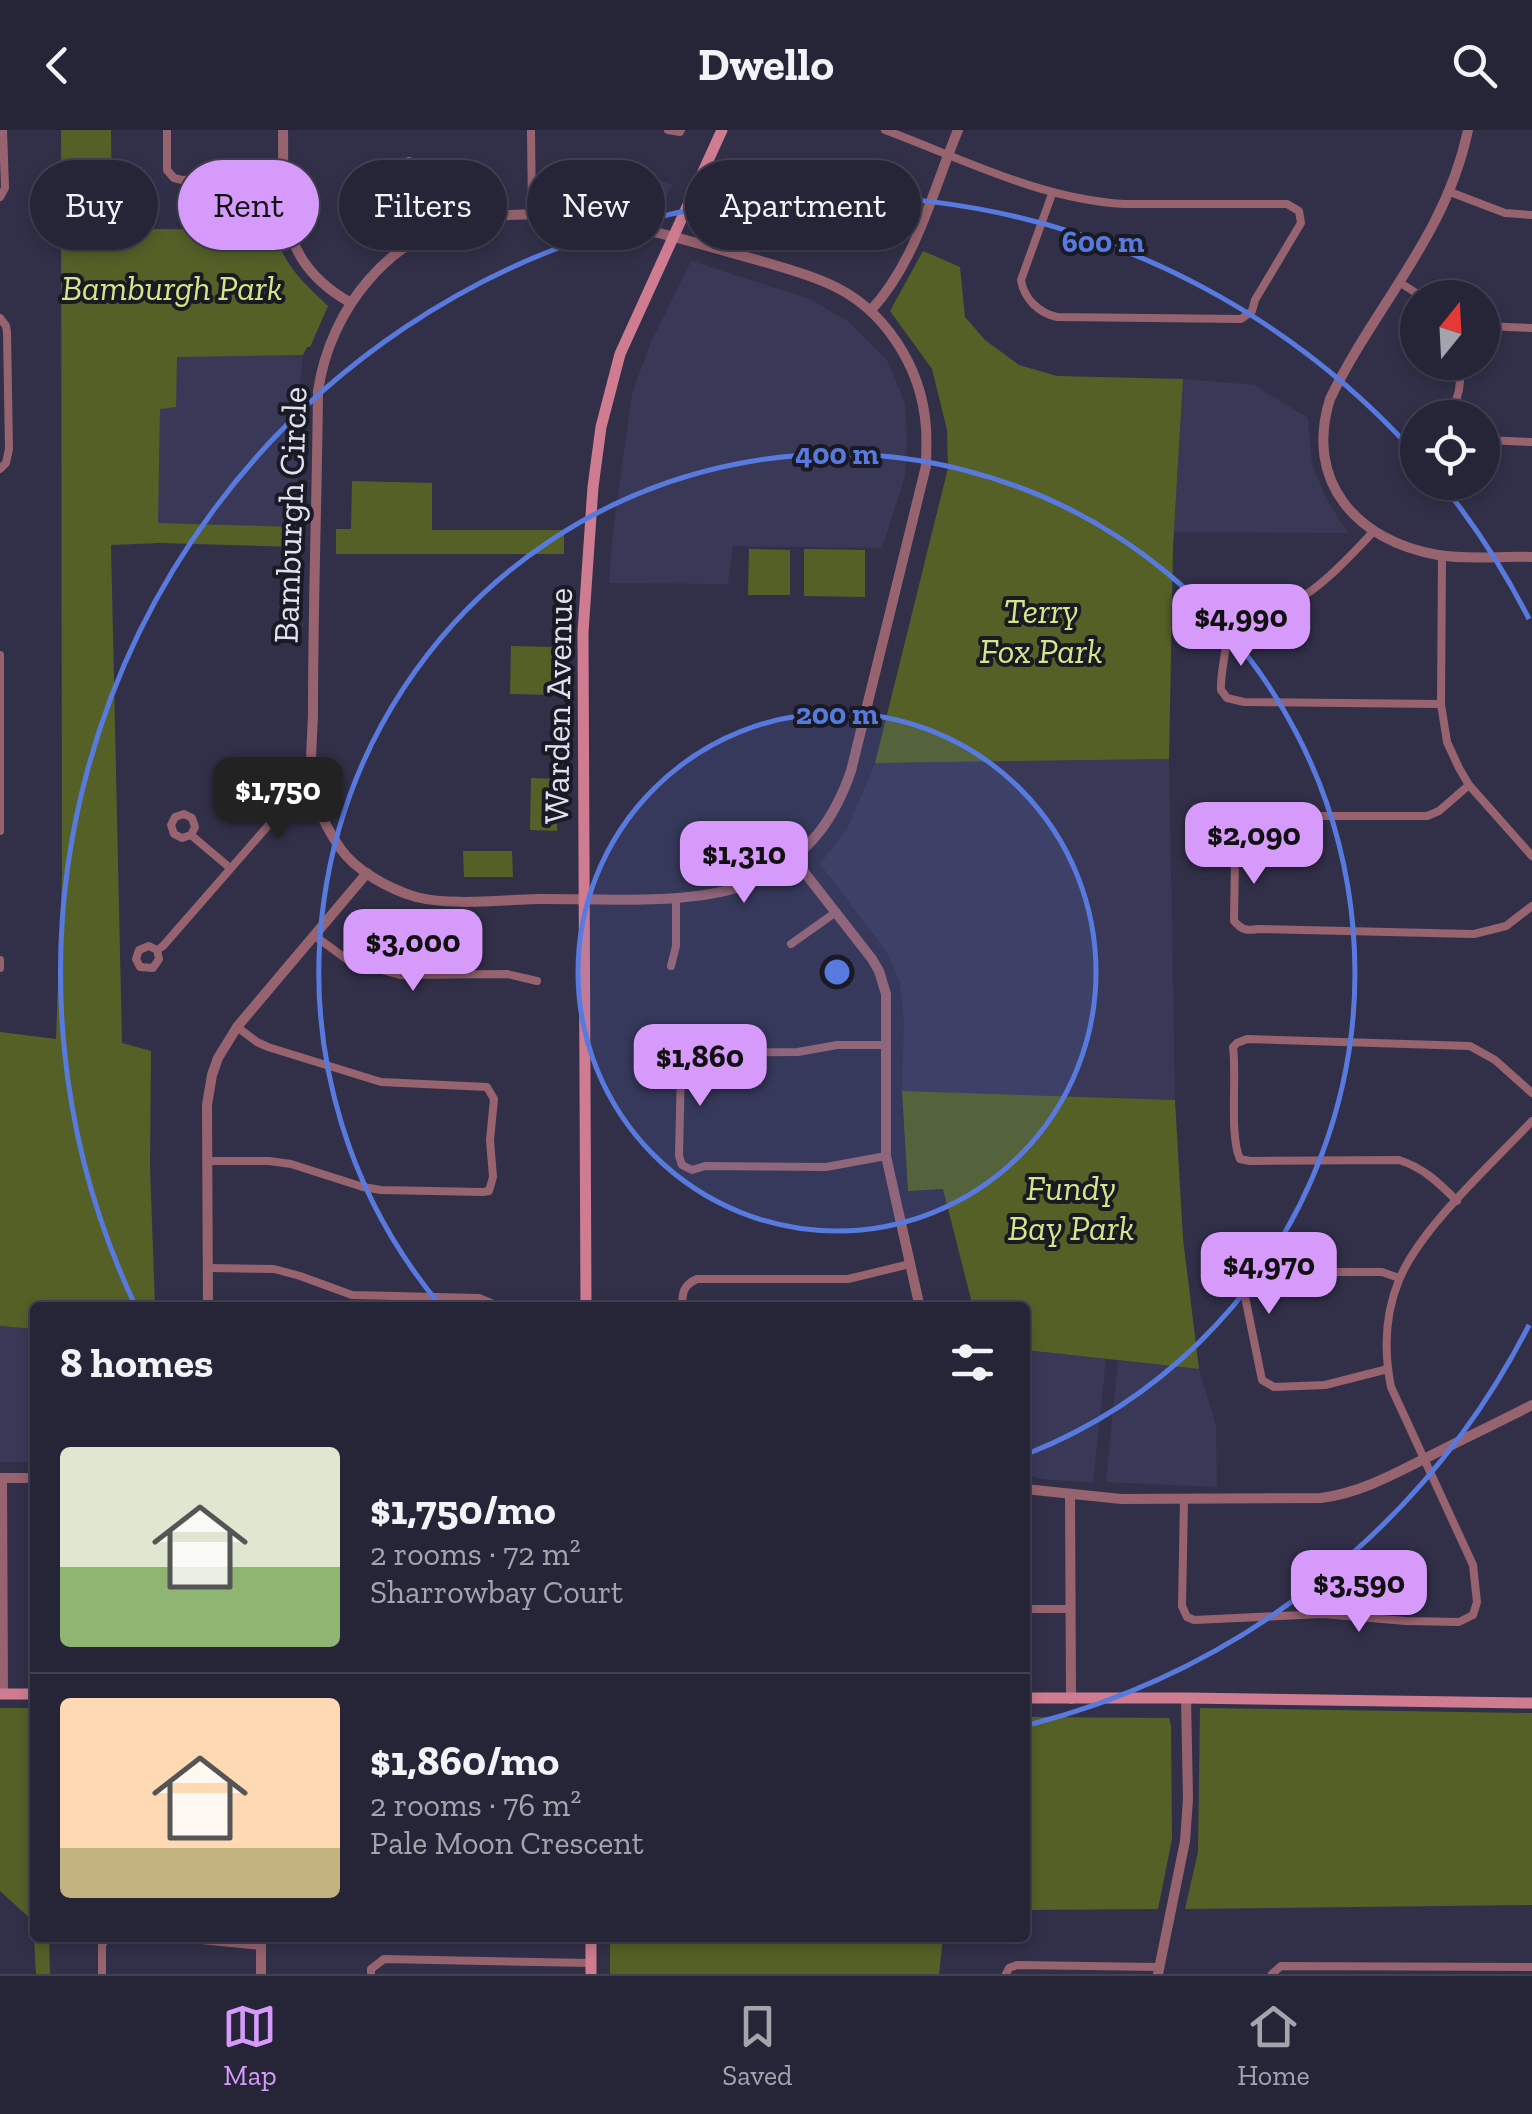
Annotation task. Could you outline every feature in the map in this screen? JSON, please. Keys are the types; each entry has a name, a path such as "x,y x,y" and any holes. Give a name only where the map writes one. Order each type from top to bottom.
{"main road":[{"name":"Warden Avenue","path":"586,1302 582,632 601,426 620,354 722,130"},
{"path":"2,1694 30,1694"},
{"path":"1030,1698 1532,1703"},
{"path":"591,1942 591,1969"}],"street":[{"path":"0,197 5,188 4,130"},
{"path":"167,130 167,170 178,179"},
{"path":"283,130 284,160"},
{"path":"531,130 531,160"},
{"path":"668,130 681,130"},
{"path":"885,130 1052,194 1124,204 1287,204 1299,211 1301,224 1252,311 1242,319 1057,317 1039,309 1025,294 1022,280 1052,194"},
{"path":"871,310 903,263 958,130"},
{"path":"1468,130 1459,168 1431,233 1336,386 1324,424 1324,453 1334,488 1352,514 1373,532 1401,545 1442,556 1532,557"},
{"path":"1450,192 1505,214 1532,216"},
{"name":"Bamburgh Circle","path":"403,250 384,262 350,303 321,370 312,644 312,770 316,800 341,849 367,872 392,888 432,900 676,898 729,890 759,880 794,860 828,820 842,796 852,771 926,466 926,426 906,356 871,310 829,283 665,235"},
{"path":"296,250 320,283 350,303"},
{"path":"0,318 7,332 8,450 6,464 0,469"},
{"path":"1500,327 1532,328"},
{"path":"1500,441 1532,442"},
{"path":"1373,532 1299,599 1268,608 1237,608 1227,612 1223,622 1226,637 1221,690 1234,701 1440,704"},
{"path":"1442,556 1440,704 1450,750 1470,784 1532,856"},
{"path":"0,655 0,831"},
{"path":"1470,784 1439,811 1427,816 1240,816 1232,826 1234,920 1240,928 1248,930 1474,934 1506,926 1532,906"},
{"path":"156,950 277,816 316,800"},
{"path":"191,835 230,868"},
{"path":"794,860 872,959 887,999 886,1156 919,1302"},
{"path":"208,1302 206,1160 212,1075 237,1028 367,872"},
{"path":"671,966 676,946 676,898"},
{"path":"791,944 836,912"},
{"path":"315,936 349,960 400,975 507,974 537,981"},
{"path":"0,960 0,968"},
{"path":"206,1160 269,1160 381,1190 483,1192 489,1190 493,1177 490,1140 494,1099 487,1087 381,1082 268,1047 237,1028"},
{"path":"1457,1201 1430,1175 1399,1160 1240,1159 1235,1147 1233,1047 1247,1039 1470,1046 1495,1060 1532,1093"},
{"path":"886,1156 826,1166 705,1166 692,1170 682,1165 679,1156 681,1065 685,1057 693,1053 798,1052 837,1045 887,1045"},
{"path":"1184,1498 1182,1606 1187,1617 1194,1620 1323,1614 1415,1621 1466,1620 1473,1616 1473,1565 1398,1405 1388,1369 1388,1322 1400,1278 1424,1239 1532,1121"},
{"path":"683,1302 688,1283 697,1279 848,1279 910,1264"},
{"path":"208,1268 274,1269 352,1296 478,1298 488,1302"},
{"path":"1388,1369 1325,1385 1266,1384 1243,1287 1249,1276 1266,1272 1382,1272 1400,1278"},
{"path":"1030,1490 1121,1499 1340,1496 1532,1404"},
{"path":"2,1694 1,1478 30,1478"},
{"path":"1070,1495 1072,1698"},
{"path":"1030,1609 1071,1608"},
{"path":"1006,1974 1017,1965 1159,1970 1185,1842 1186,1698"},
{"path":"102,1974 104,1942"},
{"path":"261,1942 261,1974"},
{"path":"371,1974 370,1970 384,1959 591,1969"},
{"path":"1272,1974 1282,1966 1466,1970 1532,1966"}],"shaded area":[{"path":"691,261 810,299 849,322 887,360 905,403 907,442 905,476 882,548 733,546 728,584 609,583 632,394 650,344"},
{"path":"303,355 298,399 297,527 157,523 160,408 176,407 176,356"},
{"path":"1183,379 1254,385 1308,418 1312,464 1327,500 1348,533 1174,532"},
{"path":"1169,759 1175,1100 902,1091 904,1019 900,983 888,954 820,864 848,827 875,763"},
{"path":"0,1326 30,1329 30,1462 0,1462"},
{"path":"1030,1351 1106,1359 1093,1483 1030,1476"},
{"path":"1118,1361 1199,1369 1216,1426 1217,1487 1106,1482"}],"green space":[{"path":"61,130 111,130 111,160 61,160"},
{"name":"Bamburgh Park","path":"158,229 178,229 178,250 282,250 302,280 328,306 310,347 303,355 177,357 176,407 160,409 158,523 297,527 296,547 111,545 122,1043 151,1051 155,1302 30,1302 30,1329 0,1326 0,1032 56,1039 62,874 61,250 158,250"},
{"name":"Terry Fox Park","path":"923,251 960,267 965,317 985,340 1019,365 1057,376 1183,379 1173,548 1169,759 875,763 948,468 947,430 932,369 890,311"},
{"path":"352,481 432,483 432,530 564,530 564,554 336,554 336,529 351,529"},
{"path":"749,549 790,550 790,595 748,595"},
{"path":"804,549 865,550 865,597 804,596"},
{"path":"511,646 554,647 553,695 510,694"},
{"path":"531,778 558,779 557,831 530,830"},
{"path":"463,851 512,851 513,877 464,877"},
{"name":"Fundy Bay Park","path":"902,1091 1175,1100 1183,1239 1199,1369 1030,1351 1030,1302 972,1302 943,1189 908,1191"},
{"path":"0,1708 30,1708 30,1918 0,1891"},
{"path":"1200,1708 1532,1713 1532,1905 1185,1909 1198,1852"},
{"path":"1030,1717 1169,1718 1172,1839 1158,1909 1030,1910"},
{"path":"34,1942 49,1942 50,1974 36,1974"},
{"path":"610,1942 943,1942 939,1974 610,1974"}]}
